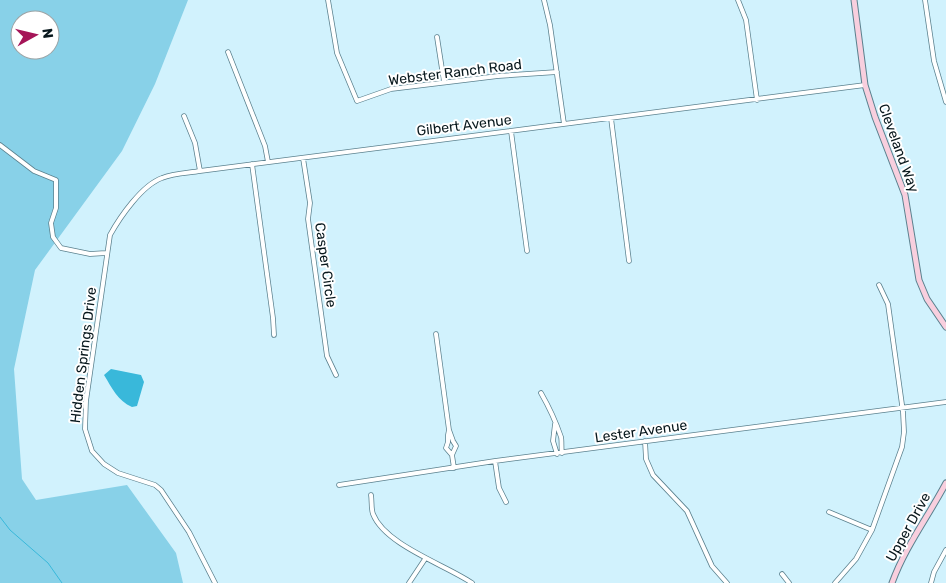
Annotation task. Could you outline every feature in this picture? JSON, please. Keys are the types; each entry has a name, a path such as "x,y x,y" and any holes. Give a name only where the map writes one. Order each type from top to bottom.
{"street":[{"name":"Webster Ranch Road","path":"328,0 337,53 357,101 391,89 444,82 557,72"},
{"path":"544,0 550,25 564,124"},
{"path":"738,0 746,20 758,100"},
{"name":"Cleveland Way","path":"854,0 865,85 875,117 905,195 919,280 927,299 946,327"},
{"path":"925,0 934,61 946,102"},
{"path":"437,37 444,82"},
{"path":"228,52 265,146 268,162"},
{"name":"Gilbert Avenue","path":"106,253 110,235 122,215 150,183 172,175 865,85"},
{"path":"184,116 195,143 200,171"},
{"path":"611,118 629,261"},
{"path":"511,131 528,251"},
{"path":"0,145 34,171 56,180 56,208 51,223 53,238 61,248 82,253 106,253"},
{"name":"Casper Circle","path":"303,158 310,203 308,219 326,350 336,375"},
{"path":"252,164 274,335"},
{"name":"Hidden Springs Drive","path":"106,253 86,401 84,422 86,437 92,451 109,468 155,486 160,490 189,532 215,583"},
{"path":"835,583 856,559 872,530 902,447 905,425 903,408 888,304 879,285"},
{"path":"436,334 449,430 456,446 452,455"},
{"path":"541,393 553,414 561,438 560,453"},
{"name":"Lester Avenue","path":"339,485 495,461 946,402"},
{"path":"555,424 553,441 560,453"},
{"path":"449,430 446,448 452,455 454,468"},
{"path":"645,441 646,459 653,475 687,511 712,566 727,583"},
{"path":"495,461 499,488 506,502"},
{"name":"Upper Drive","path":"892,583 899,563 946,483"},
{"path":"372,495 372,513 379,525 387,533 425,559 457,573 472,583"},
{"path":"829,512 872,530"},
{"path":"931,583 934,572 946,550"},
{"path":"409,583 425,559"},
{"path":"782,574 789,583"}],"shaded area":[{"path":"0,0 188,0 155,84 122,151 35,270 14,369 22,479 36,500 127,485 176,553 183,583 0,583"},
{"path":"111,369 141,375 144,382 137,406 132,407 116,394 104,375"}],"waterway":[{"path":"0,517 10,530 48,563 62,583"}]}
